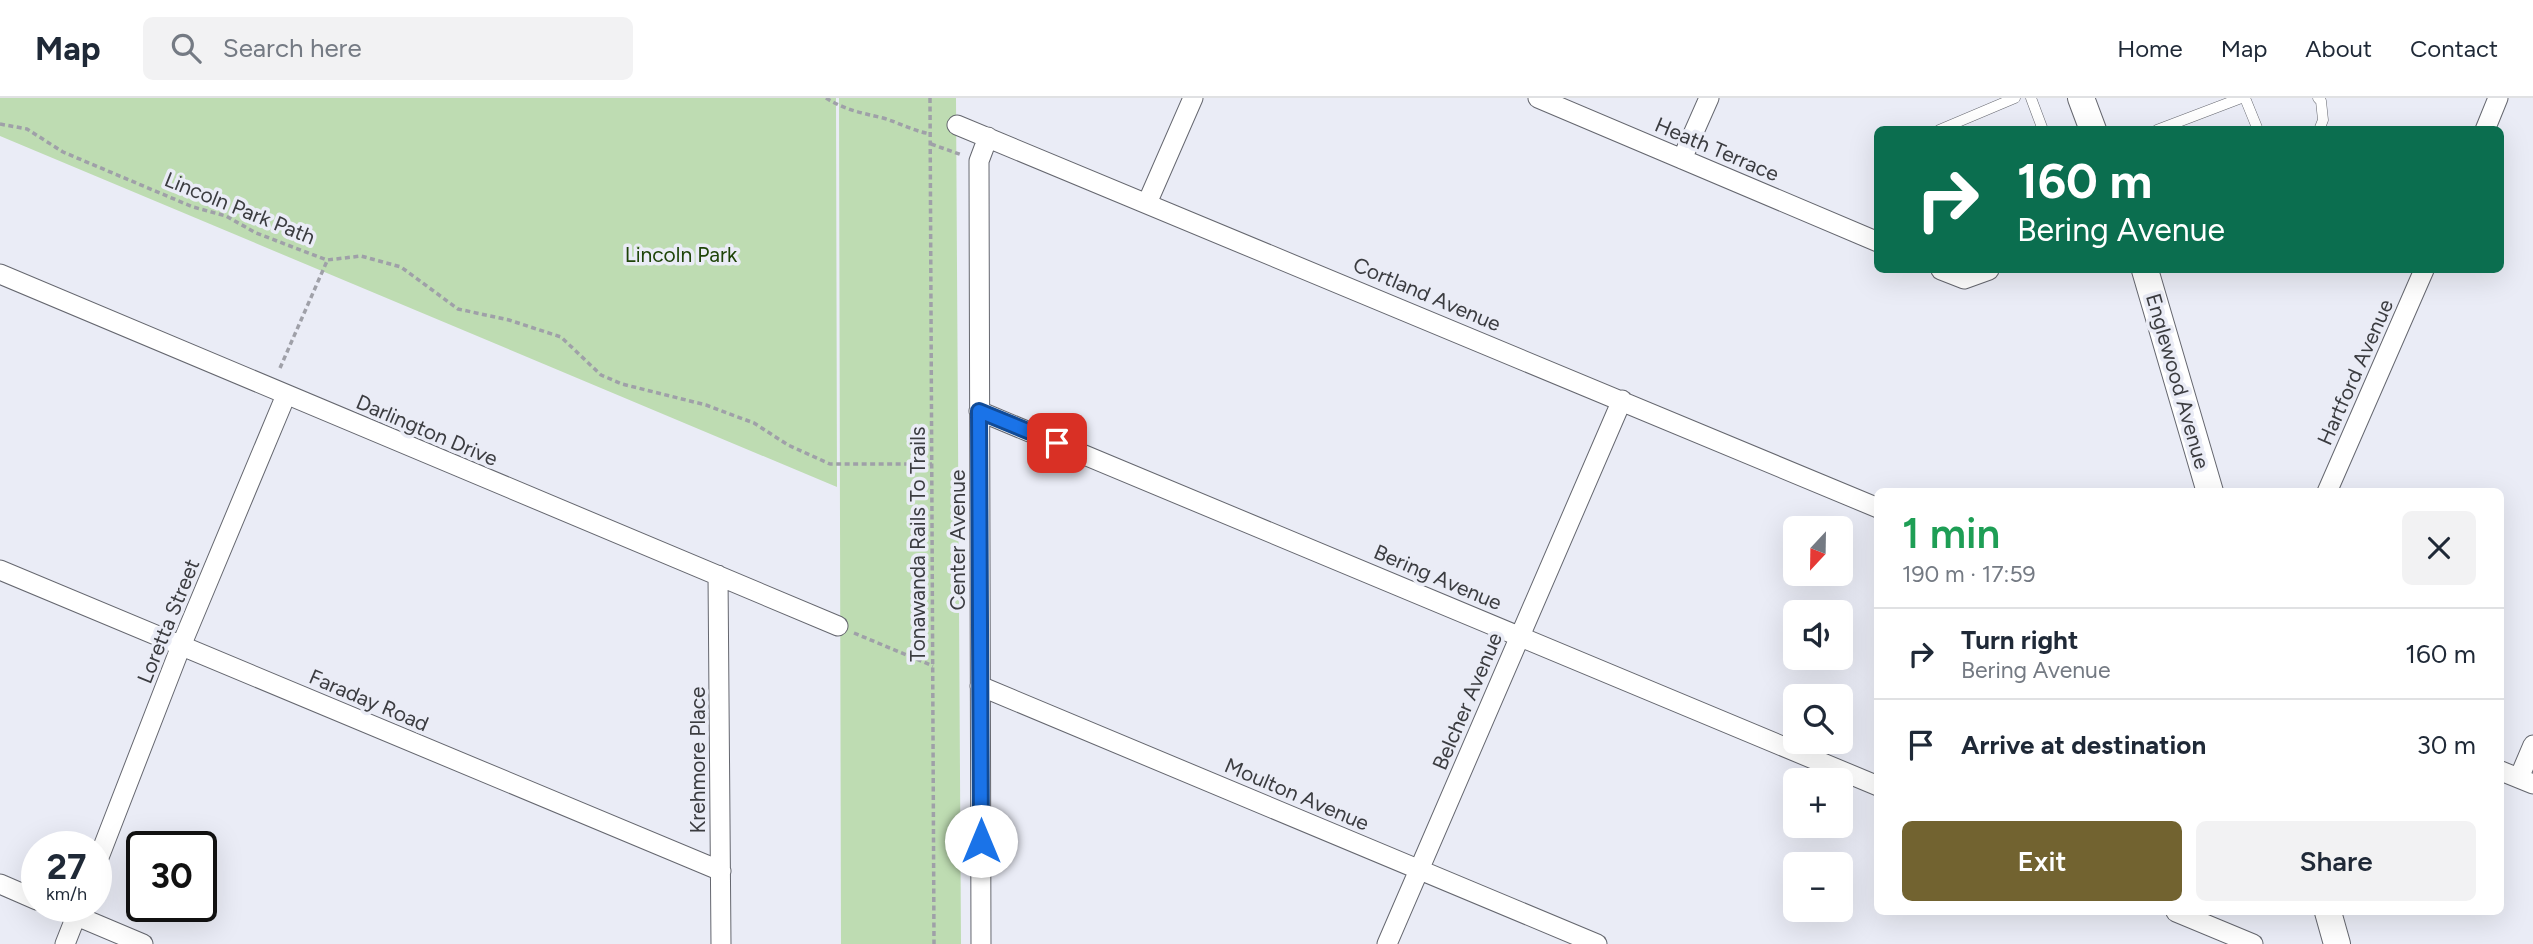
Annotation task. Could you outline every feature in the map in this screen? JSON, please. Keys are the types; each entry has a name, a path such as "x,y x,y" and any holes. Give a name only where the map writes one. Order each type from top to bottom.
{"street":[{"path":"1148,201 1193,98"},
{"name":"Heath Terrace","path":"1538,98 1874,240"},
{"path":"1682,159 1709,98"},
{"path":"2081,98 2092,126"},
{"path":"2487,126 2498,98"},
{"name":"Cortland Avenue","path":"957,125 1148,201 1874,506"},
{"name":"Center Avenue","path":"981,944 979,161 988,137"},
{"path":"1949,273 1964,279 1981,273"},
{"name":"Englewood Avenue","path":"2146,273 2209,488"},
{"name":"Hartford Avenue","path":"2329,488 2423,273"},
{"name":"Darlington Drive","path":"0,274 838,626"},
{"name":"Loretta Street","path":"109,831 181,646 285,395"},
{"name":"Belcher Avenue","path":"1387,944 1622,400"},
{"name":"Bering Avenue","path":"979,411 1874,784"},
{"name":"Faraday Road","path":"0,570 721,871"},
{"name":"Krehmore Place","path":"718,575 722,944"},
{"name":"Moulton Avenue","path":"980,687 1597,944"},
{"path":"2517,778 2533,745"},
{"path":"0,884 21,893"},
{"path":"2183,915 2253,944"},
{"path":"2329,915 2337,944"},
{"path":"65,944 74,922"},
{"path":"100,922 143,944"}],"lane":[{"path":"1948,126 2015,98"},
{"path":"2031,98 2042,126"},
{"path":"2168,126 2243,98 2256,126"},
{"path":"2318,98 2321,100 2323,120 2321,126"}],"path":[{"path":"826,98 853,112 886,119 911,131 931,134"},
{"name":"Tonawanda Rails To Trails","path":"930,98 934,944"},
{"name":"Lincoln Park Path","path":"0,124 27,129 63,152 193,207 226,216 256,233 327,260 361,256 401,267 458,309 509,320 561,337 601,375 706,405 754,423 788,445 830,464 932,464"},
{"path":"931,144 969,157"},
{"path":"280,368 327,260"},
{"path":"838,626 933,666"}],"green space":[{"name":"Lincoln Park","path":"0,98 836,98 837,487 0,136"},
{"path":"839,98 956,98 961,944 841,944"}],"route":[{"path":"981,841 979,411 1057,443"}]}
